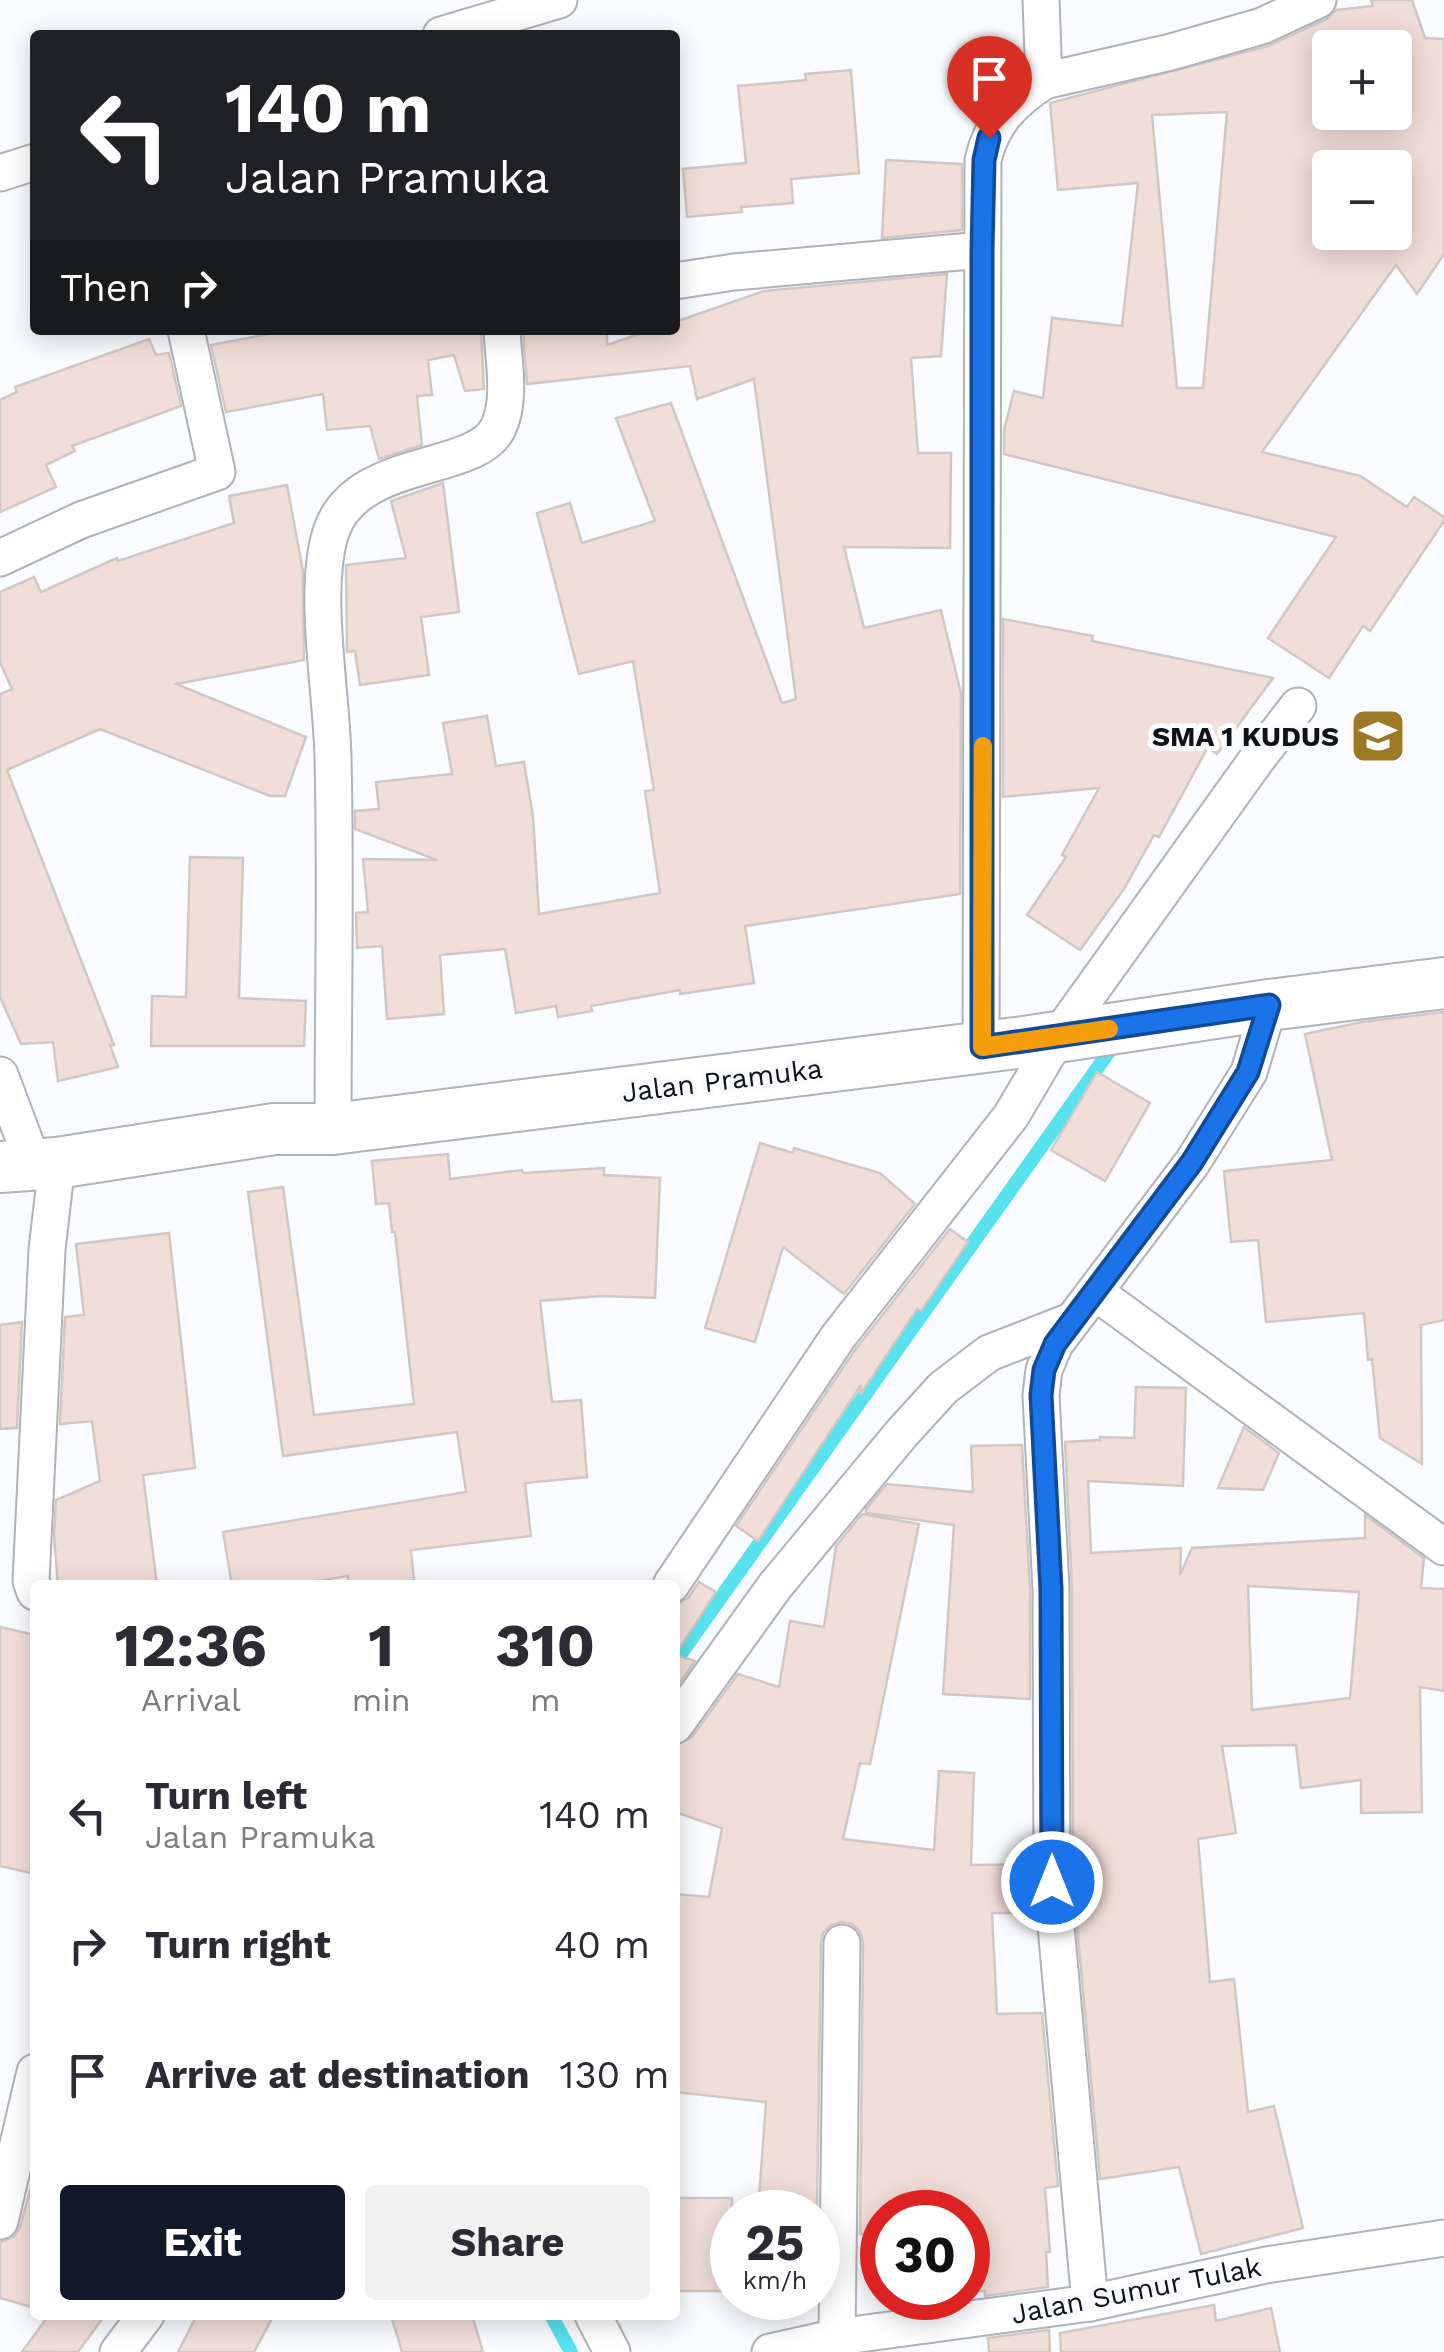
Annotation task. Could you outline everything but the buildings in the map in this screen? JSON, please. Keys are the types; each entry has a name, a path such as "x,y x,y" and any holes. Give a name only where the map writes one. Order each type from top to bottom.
{"main road":[{"name":"Jalan Pramuka","path":"30,1164 274,1129 333,1129 1058,1038 1444,983"}],"street":[{"path":"456,25 559,0"},
{"path":"1041,0 1044,81"},
{"path":"982,1047 982,250 984,160 989,138 1005,110 1044,81 1262,26 1318,0"},
{"path":"0,173 30,164"},
{"path":"680,280 982,250"},
{"path":"0,558 81,520 218,472 187,335"},
{"path":"333,1129 333,758 323,574 332,530 351,500 380,480 485,442 498,428 505,393 502,335"},
{"path":"673,1580 838,1337 1011,1116 1058,1038 1298,706"},
{"path":"1090,2303 1052,1882 1051,1589 1041,1395 1044,1370 1055,1344 1192,1162 1248,1072 1269,1005"},
{"path":"0,1075 30,1164 46,1269 31,1580"},
{"path":"1098,1287 1444,1546"},
{"path":"680,1719 775,1586 944,1388 989,1353 1072,1321"},
{"path":"837,2337 842,1944"},
{"path":"0,2221 30,2093"},
{"name":"Jalan Sumur Tulak","path":"770,2352 837,2337 1090,2303 1266,2265 1444,2238"},
{"path":"118,2352 142,2320"},
{"path":"596,2320 612,2352"}],"waterway":[{"path":"680,1655 1118,1039"},
{"path":"554,2320 571,2352"}],"slow traffic":[{"path":"983,746 982,1047 1109,1029"}],"place":[{"name":"SMA 1 KUDUS","path":"1378,736"}],"route":[{"path":"989,138 984,160 982,250 982,1047 1269,1005 1248,1072 1192,1162 1055,1344 1044,1370 1041,1395 1051,1589 1052,1882"}]}
